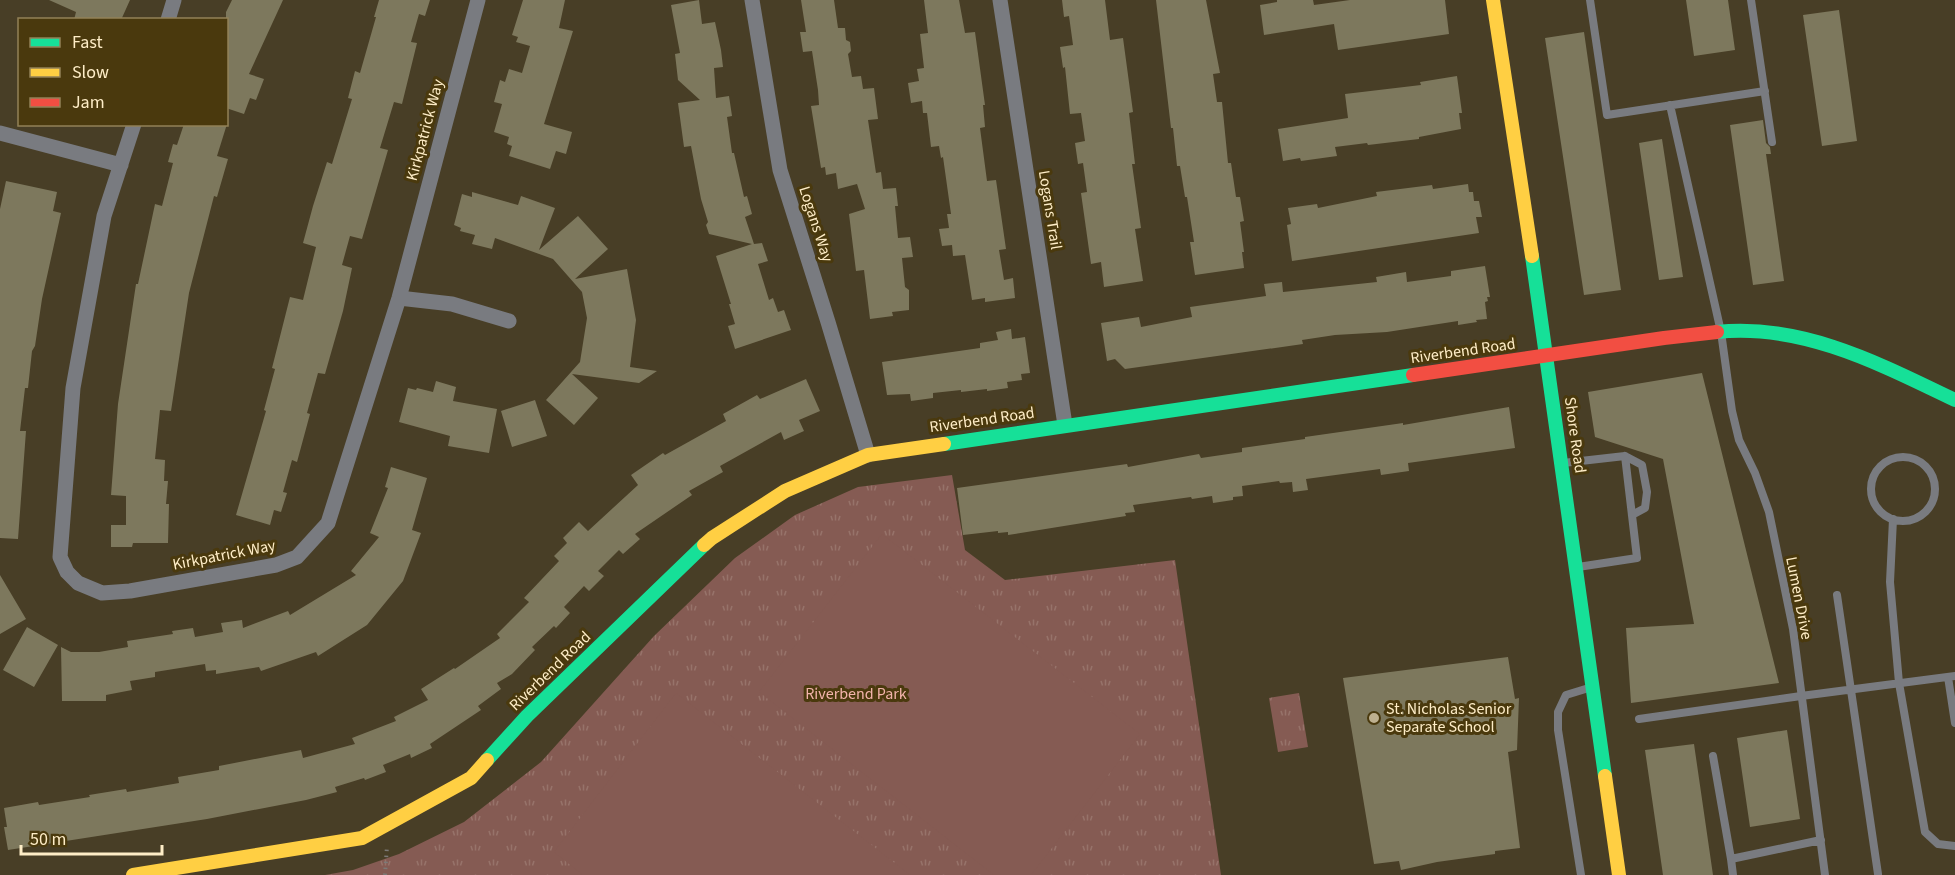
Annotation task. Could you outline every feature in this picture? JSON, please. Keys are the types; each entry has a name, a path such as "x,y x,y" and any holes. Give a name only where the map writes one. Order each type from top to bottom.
{"street":[{"path":"169,18 174,0"},
{"name":"Kirkpatrick Way","path":"133,126 104,216 73,388 60,557 67,572 78,584 102,593 130,591 276,565 297,557 328,523 399,298 478,0"},
{"name":"Logans Way","path":"752,0 780,170 868,455"},
{"name":"Logans Trail","path":"1000,0 1065,425"},
{"name":"Shore Road","path":"1493,0 1547,356 1619,875"},
{"path":"0,132 120,165"},
{"path":"399,298 452,304 509,321"},
{"name":"Riverbend Road","path":"133,875 362,838 471,778 527,716 712,537 784,491 868,455 1740,330 1802,337 1878,363 1955,400"}],"lane":[{"path":"1590,0 1607,115 1765,91"},
{"path":"1751,0 1772,142"},
{"name":"Lumen Drive","path":"1670,105 1720,332 1732,411 1739,440 1755,473 1769,512 1793,629 1826,875"},
{"path":"1576,567 1637,558 1625,456"},
{"path":"1562,463 1625,456 1642,465 1647,492 1645,508 1632,515"},
{"path":"1909,457 1919,461 1933,476 1934,497 1923,514 1904,521 1893,519 1876,507 1871,486 1874,476 1888,460 1909,457"},
{"path":"1893,519 1890,582 1899,683 1925,832 1938,844 1955,846"},
{"path":"1837,595 1878,874"},
{"path":"1639,719 1951,677 1955,723"},
{"path":"1581,875 1558,730 1558,712 1566,695 1593,687"},
{"path":"1713,756 1733,875"},
{"path":"1731,859 1821,840"}],"green space":[{"name":"Riverbend Park","path":"952,475 965,550 1005,580 1175,560 1221,875 325,875 353,870 399,854 464,822 541,762 654,636 735,558 795,515 858,487"},
{"path":"882,534 1140,734 1031,875 994,875 759,692"},
{"path":"676,693 910,875 583,875 554,852"},
{"path":"1299,693 1308,747 1278,752 1269,698"}],"building":[{"path":"49,0 130,0 122,18 74,18 76,12"},
{"path":"232,0 283,0 249,74 264,79 256,100 250,98 244,114 228,109 228,18 226,18 226,12"},
{"path":"379,0 430,0 425,16 419,14 411,42 417,43 402,104 394,102 380,148 388,150 362,239 350,236 342,265 352,268 343,311 325,374 318,373 297,462 292,460 283,492 287,493 281,512 274,510 270,525 236,515 266,411 264,410 275,369 272,368 290,297 303,300 316,247 303,243 313,206 327,162 332,164 352,99 348,98 355,71 360,73"},
{"path":"523,0 565,0 559,28 573,31 544,124 572,132 566,154 556,151 550,169 509,156 512,146 507,144 509,137 494,132 502,104 494,102 500,80 505,82 509,69 522,73 530,46 516,42 518,37 512,35"},
{"path":"699,0 702,24 715,22 723,67 714,68 716,98 729,96 732,116 727,117 732,153 734,153 744,197 747,196 752,214 745,217 754,244 762,243 768,261 758,264 769,300 773,298 778,312 784,310 791,330 735,349 728,326 735,324 729,304 731,304 716,256 752,244 709,234 691,146 684,147 678,103 700,100 678,80 675,54 680,53 671,5"},
{"path":"801,0 834,0 838,28 845,28 846,40 850,42 851,51 848,54 852,77 861,76 863,89 874,88 878,119 868,120 876,173 881,172 883,189 896,188 898,238 910,237 913,257 902,258 905,287 909,290 909,310 892,312 893,316 870,319 864,270 856,271 849,214 865,209 857,184 838,189 836,173 826,175 825,167 821,168 811,106 819,105 818,90 812,51 803,52 800,32 806,32"},
{"path":"924,0 959,0 965,33 975,32 985,105 983,105 985,127 980,128 987,181 996,180 1006,249 999,250 1004,280 1013,278 1015,298 985,302 985,298 972,300 965,255 953,256 952,245 942,246 939,229 949,228 947,214 951,214 943,157 941,158 939,146 931,147 927,113 923,113 922,101 911,103 908,83 919,81 917,69 924,68 920,34 928,33"},
{"path":"1062,0 1105,0 1110,40 1123,38 1133,112 1129,113 1135,164 1132,164 1141,228 1135,229 1143,281 1104,287 1101,262 1091,264 1081,193 1087,192 1083,163 1078,164 1075,143 1085,141 1081,113 1070,114 1065,67 1063,68 1060,47 1073,45 1069,16 1064,17"},
{"path":"1156,0 1206,0 1220,73 1213,74 1217,102 1222,102 1228,163 1231,163 1236,197 1240,197 1244,221 1240,222 1244,268 1195,275 1190,242 1194,242 1187,197 1185,197 1180,166 1177,166 1173,128 1171,128"},
{"path":"1277,0 1313,0 1314,5 1350,0 1445,0 1449,34 1338,50 1334,24 1264,35 1260,5 1277,2"},
{"path":"1686,0 1728,0 1735,50 1694,56"},
{"path":"1839,10 1857,141 1822,146 1803,15"},
{"path":"1584,32 1621,290 1584,295 1545,38"},
{"path":"1457,76 1462,113 1459,113 1461,129 1419,137 1419,139 1335,147 1337,156 1283,161 1278,129 1348,118 1345,94 1421,85 1420,82"},
{"path":"1763,120 1766,143 1770,147 1771,154 1766,154 1784,281 1753,285 1730,125"},
{"path":"183,126 226,126 217,156 228,159 217,197 214,196 189,293 171,411 160,410 155,459 165,460 164,481 168,481 166,504 169,504 168,543 133,543 132,547 111,547 111,525 126,525 126,496 111,495 118,404 136,284 138,284 155,204 162,206 173,163 168,162 173,144 177,145"},
{"path":"1662,139 1683,277 1659,280 1639,143"},
{"path":"6,181 57,192 53,211 61,213 42,299 35,346 32,351 28,388 25,388 20,431 26,431 18,539 0,538 0,209"},
{"path":"1468,184 1469,192 1473,192 1474,201 1479,201 1482,217 1476,217 1479,233 1292,261 1287,225 1291,224 1288,208 1317,204 1318,208 1377,196 1376,192 1432,185 1433,189"},
{"path":"472,192 518,205 521,196 555,208 539,250 578,216 608,249 575,279 627,269 636,320 630,367 657,371 639,383 572,374 598,398 574,425 546,400 580,362 587,318 582,292 553,259 495,238 492,249 472,244 475,235 460,231 461,228 454,225 462,194 472,197"},
{"path":"1485,266 1490,297 1487,297 1488,301 1485,302 1487,319 1476,320 1477,322 1458,325 1458,321 1387,332 1335,335 1302,340 1303,344 1125,369 1115,359 1107,361 1101,323 1139,317 1141,327 1192,317 1190,307 1266,296 1264,284 1282,282 1283,292 1377,282 1376,277 1406,272 1407,282 1451,276 1451,271"},
{"path":"1011,329 1012,339 1025,337 1030,373 1021,374 1022,380 1007,382 1008,388 933,393 933,398 911,401 910,394 887,395 882,362 980,348 980,343 998,340 996,332"},
{"path":"1702,373 1779,683 1631,703 1626,628 1694,624 1663,459 1595,437 1588,392"},
{"path":"806,379 820,411 799,420 804,431 784,440 781,432 720,466 723,472 689,491 692,495 635,534 640,539 623,554 619,550 598,571 604,576 589,591 584,586 564,607 570,613 556,628 554,626 532,647 535,650 512,674 497,683 501,689 478,706 481,710 430,744 432,748 411,758 410,754 383,765 386,772 335,787 337,792 306,800 207,819 8,850 4,827 7,827 4,808 38,802 39,805 126,789 127,792 179,783 178,777 219,770 219,766 301,750 303,758 355,744 352,738 396,721 394,717 428,700 421,689 500,638 497,634 529,602 524,598 559,561 554,556 567,543 563,538 579,522 588,531 638,485 631,475 663,453 665,455 726,421 723,414 757,395 760,399"},
{"path":"436,381 456,387 453,401 497,409 489,453 448,446 450,436 399,422 408,388 433,392"},
{"path":"535,400 547,436 512,447 501,411"},
{"path":"1509,407 1515,448 1408,463 1409,471 1381,475 1380,469 1306,479 1308,490 1293,492 1292,482 1280,483 1279,481 1242,486 1243,496 1233,497 1233,500 1213,503 1212,496 1192,499 1191,497 1133,505 1135,512 1125,513 1126,516 1008,535 1008,532 998,533 998,531 963,535 957,488 1127,464 1128,467 1199,454 1201,458 1242,452 1242,448 1305,439 1305,437 1403,423 1403,425"},
{"path":"391,467 427,478 412,530 421,533 403,581 367,625 318,656 316,652 261,671 259,667 216,674 216,670 206,671 205,664 155,672 155,677 130,681 132,690 106,695 106,701 62,701 61,647 71,652 99,652 128,647 127,641 173,634 172,631 193,628 195,637 223,632 221,623 242,620 243,628 288,611 290,615 356,575 351,571 379,537 370,533 388,488 385,487"},
{"path":"0,575 26,619 0,634"},
{"path":"27,627 58,645 34,687 3,670"},
{"path":"1508,657 1515,699 1519,698 1517,750 1508,752 1520,848 1401,870 1399,861 1374,864 1343,678"},
{"path":"1787,730 1800,819 1750,827 1737,738"},
{"path":"1694,744 1713,875 1663,875 1645,750"}],"traffic: fast":[{"path":"1532,256 1605,776"},
{"path":"1717,332 1749,331 1810,340 1869,360 1955,400"},
{"path":"944,444 1413,375"},
{"path":"487,760 527,716 704,545"}],"traffic: slow":[{"path":"1493,0 1532,256"},
{"path":"704,545 785,491 868,455 944,444"},
{"path":"133,875 362,838 471,778 487,760"},
{"path":"1605,776 1619,875"}],"traffic: jam":[{"path":"1413,375 1717,332"}],"place":[{"name":"St. Nicholas Senior Separate School","path":"1374,718"}]}
